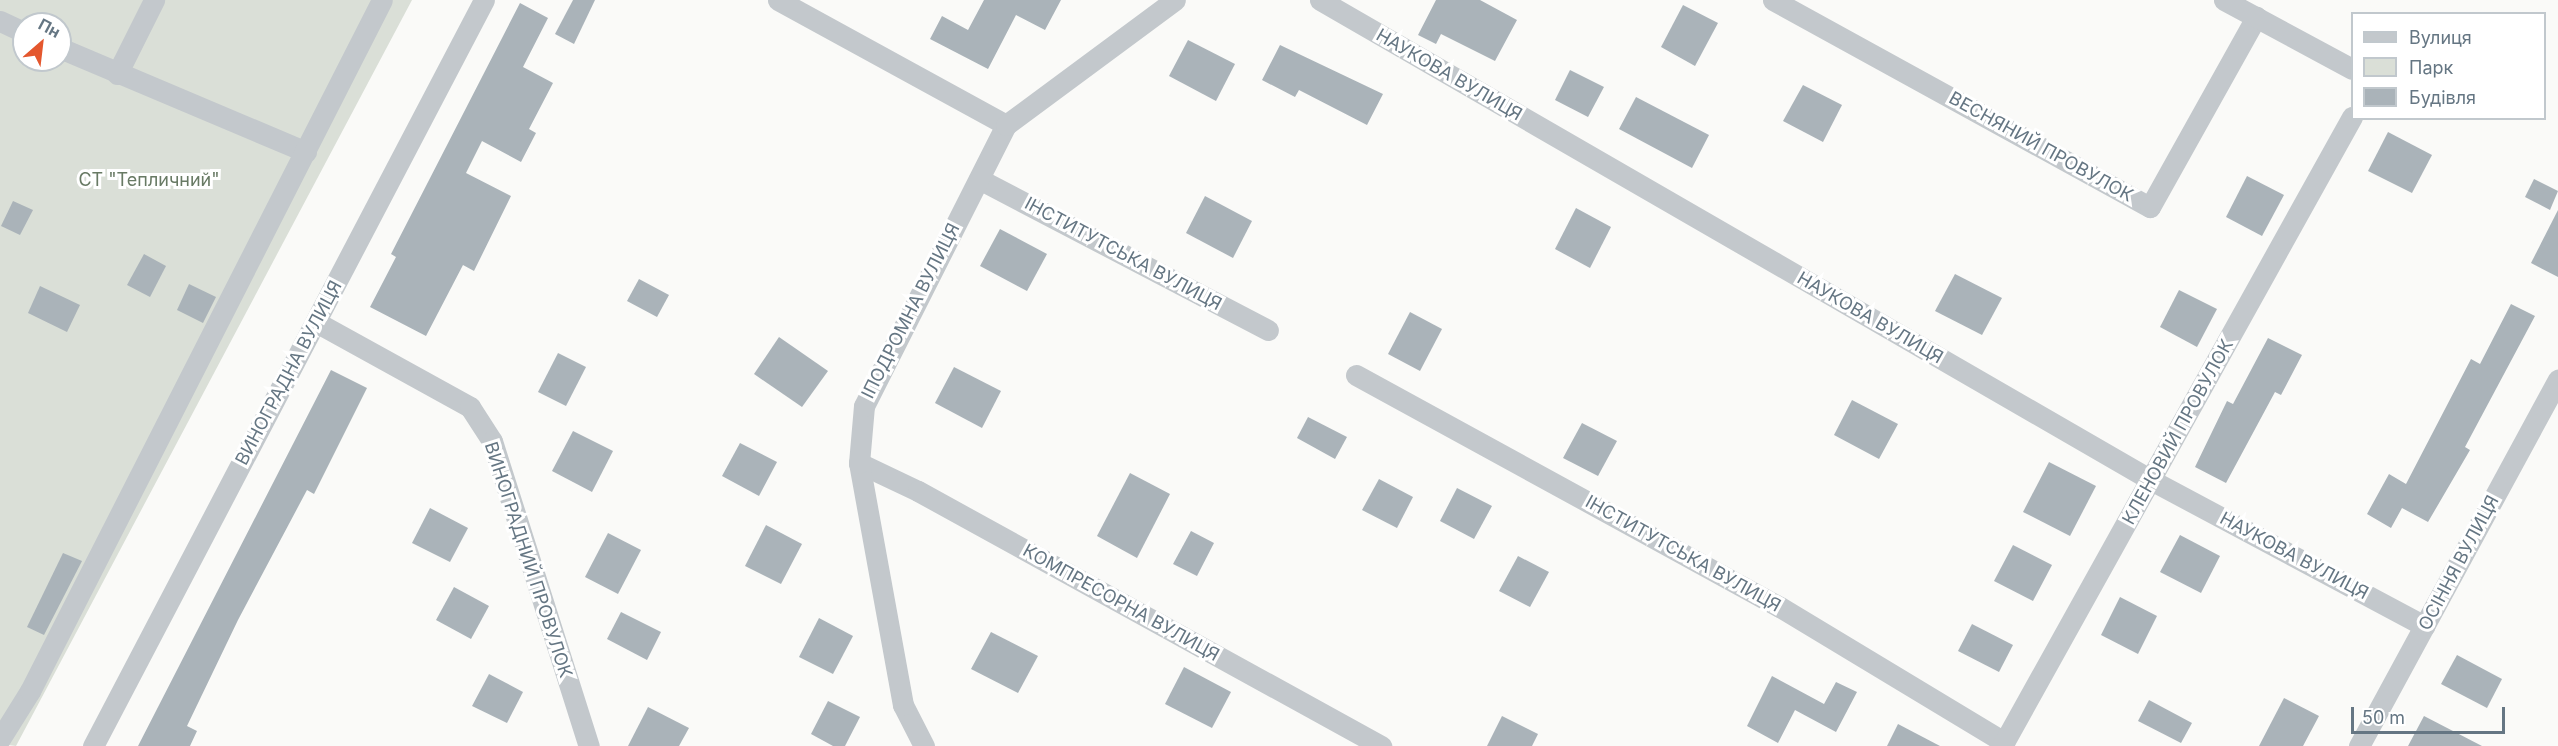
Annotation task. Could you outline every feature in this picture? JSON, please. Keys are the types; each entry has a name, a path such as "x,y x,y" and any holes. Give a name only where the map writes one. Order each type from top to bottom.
{"street":[{"path":"117,74 154,0"},
{"path":"0,739 30,691 382,0"},
{"name":"ВИНОГРАДНА ВУЛИЦЯ","path":"93,746 484,0"},
{"path":"778,0 1006,125"},
{"name":"ІПОДРОМНА ВУЛИЦЯ","path":"924,746 903,705 859,463 864,406 1006,125 1175,0"},
{"name":"НАУКОВА ВУЛИЦЯ","path":"1320,0 2151,480 2425,626"},
{"name":"ВЕСНЯНИЙ ПРОВУЛОК","path":"1773,0 2150,207 2256,17"},
{"path":"2224,0 2351,68"},
{"path":"72,53 306,152"},
{"name":"КЛЕНОВИЙ ПРОВУЛОК","path":"2003,744 2351,119"},
{"name":"ІНСТИТУТСЬКА ВУЛИЦЯ","path":"979,179 1268,330"},
{"name":"ВИНОГРАДНИЙ ПРОВУЛОК","path":"316,322 470,407 487,433 589,746"},
{"name":"ІНСТИТУТСЬКА ВУЛИЦЯ","path":"1356,375 1780,607 2003,744"},
{"name":"ОСІННЯ ВУЛИЦЯ","path":"2359,746 2558,379"},
{"name":"КОМПРЕСОРНА ВУЛИЦЯ","path":"859,463 918,491 1381,746"}],"green space":[{"name":"СТ \"Тепличний\"","path":"0,0 412,0 16,746 0,744"}],"building":[{"path":"573,0 595,0 574,44 555,34"},
{"path":"984,0 1061,0 1045,30 1016,15 988,69 930,39 942,16 968,30"},
{"path":"1436,0 1480,0 1517,20 1495,61 1441,34 1436,44 1418,35"},
{"path":"520,3 548,18 523,67 553,83 529,129 536,133 521,162 482,141 466,173 511,196 474,271 463,265 426,336 370,307 396,257 391,254"},
{"path":"1683,5 1718,23 1695,66 1661,47"},
{"path":"1188,40 1235,64 1216,101 1169,76"},
{"path":"1280,45 1383,94 1367,125 1299,90 1295,97 1262,80"},
{"path":"1570,70 1604,87 1588,117 1555,100"},
{"path":"1803,85 1842,105 1823,142 1783,121"},
{"path":"1636,97 1709,135 1692,168 1619,129"},
{"path":"2388,132 2432,155 2412,193 2368,171"},
{"path":"2247,176 2284,195 2262,236 2226,217"},
{"path":"2534,179 2558,191 2550,210 2525,197"},
{"path":"1205,196 1252,221 1233,258 1186,233"},
{"path":"13,201 33,210 20,235 1,226"},
{"path":"1576,208 1611,227 1590,268 1555,249"},
{"path":"2558,210 2558,277 2531,263"},
{"path":"1000,229 1047,254 1027,291 980,266"},
{"path":"144,254 166,266 150,297 127,285"},
{"path":"1955,274 2002,298 1982,335 1935,311"},
{"path":"639,279 669,295 657,317 627,301"},
{"path":"189,284 216,297 203,323 177,310"},
{"path":"40,286 80,305 67,332 28,313"},
{"path":"2179,290 2217,309 2197,347 2160,327"},
{"path":"2511,304 2535,316 2465,447 2470,450 2428,522 2402,508 2391,528 2367,514 2389,474 2406,484 2471,359 2480,364"},
{"path":"1410,312 1442,329 1420,371 1388,354"},
{"path":"779,337 828,371 802,407 754,374"},
{"path":"2268,338 2302,355 2281,395 2275,392 2226,483 2195,467 2227,401 2233,404"},
{"path":"558,353 586,367 566,406 538,392"},
{"path":"954,367 1001,391 982,428 935,403"},
{"path":"331,370 367,388 314,494 307,490 238,620 187,726 197,731 190,746 138,746"},
{"path":"1852,400 1898,424 1879,459 1834,435"},
{"path":"1308,417 1347,437 1335,459 1297,438"},
{"path":"1582,423 1617,441 1598,476 1563,458"},
{"path":"573,431 613,451 592,492 552,471"},
{"path":"740,443 777,462 759,496 722,476"},
{"path":"2049,462 2096,486 2070,536 2023,512"},
{"path":"1130,473 1170,494 1137,558 1097,536"},
{"path":"1379,479 1413,497 1397,528 1362,510"},
{"path":"1457,488 1492,506 1474,539 1440,521"},
{"path":"430,508 468,528 450,562 412,543"},
{"path":"766,525 802,544 781,584 745,566"},
{"path":"1191,531 1214,543 1197,576 1173,564"},
{"path":"608,533 641,550 618,594 585,577"},
{"path":"2180,535 2220,556 2201,593 2160,572"},
{"path":"2013,545 2052,565 2033,601 1994,581"},
{"path":"63,553 82,561 44,635 27,627"},
{"path":"1518,556 1549,572 1530,607 1499,591"},
{"path":"454,587 489,606 471,639 436,620"},
{"path":"2120,597 2157,616 2138,654 2101,635"},
{"path":"621,612 661,632 647,660 607,639"},
{"path":"819,618 853,636 833,674 799,657"},
{"path":"1972,624 2013,645 1999,672 1958,651"},
{"path":"991,632 1038,656 1018,693 971,669"},
{"path":"2457,655 2502,679 2487,708 2441,684"},
{"path":"1184,667 1231,692 1212,728 1165,704"},
{"path":"489,674 523,692 507,723 472,706"},
{"path":"1772,676 1824,704 1836,682 1857,692 1836,732 1795,710 1778,743 1747,726"},
{"path":"2284,698 2319,716 2303,746 2259,746"},
{"path":"2149,700 2192,723 2181,743 2138,721"},
{"path":"828,701 860,717 845,746 833,746 811,734"},
{"path":"648,707 689,728 679,746 628,746"},
{"path":"1502,716 1538,734 1532,746 1487,746"},
{"path":"2424,716 2482,746 2408,746"},
{"path":"1898,724 1940,746 1887,746"}]}
